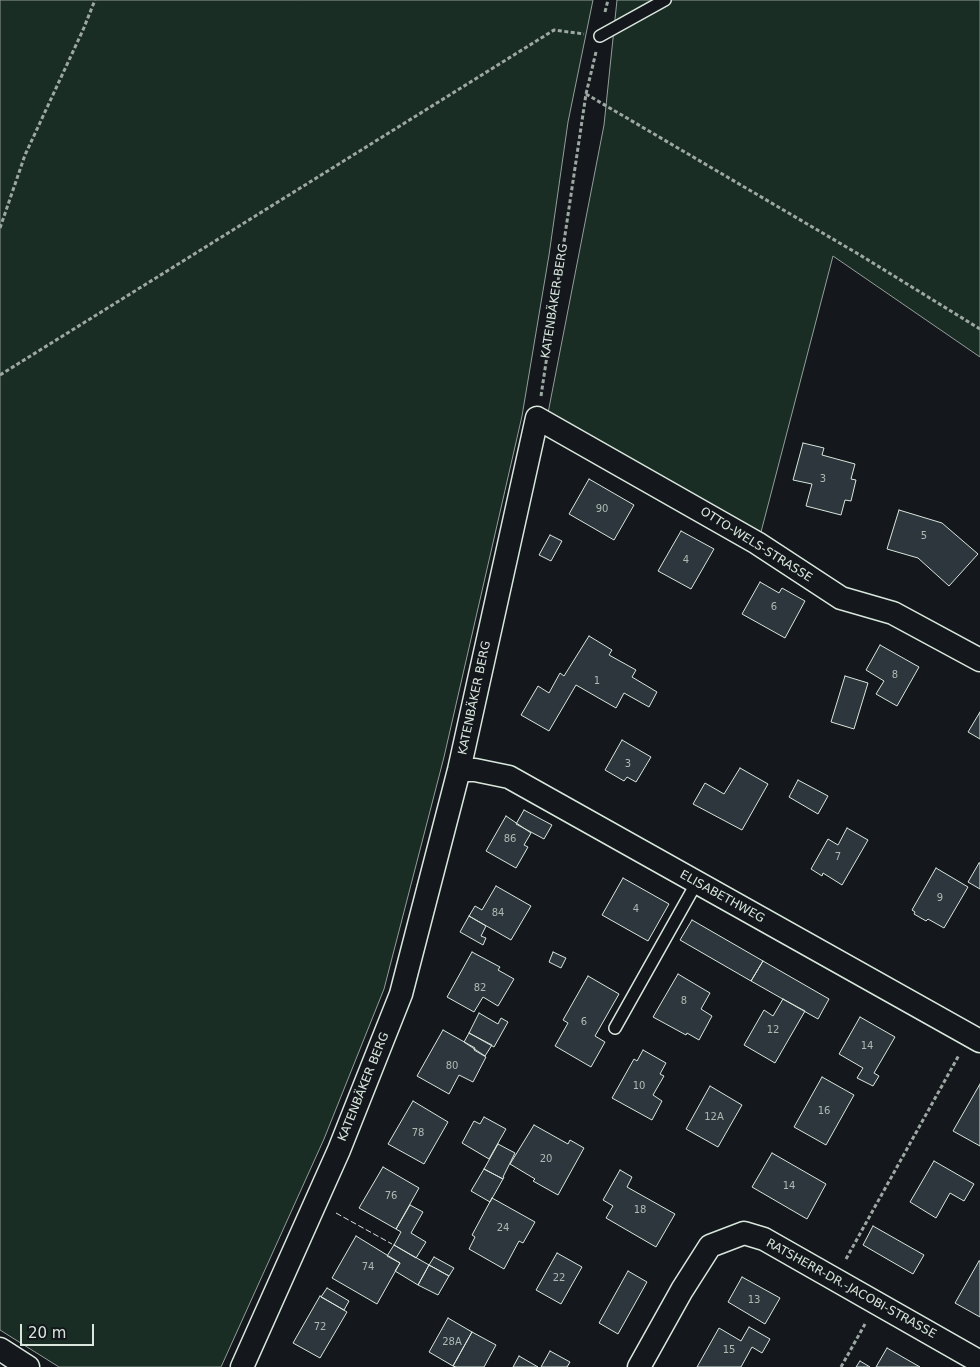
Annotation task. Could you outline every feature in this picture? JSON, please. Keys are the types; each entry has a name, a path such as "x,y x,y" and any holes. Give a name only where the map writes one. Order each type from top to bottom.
{"street":[{"name":"OTTO-WELS-STRASSE","path":"537,418 757,543 841,598 894,613 980,660"},
{"name":"KATENBÄKER BERG","path":"242,1367 339,1150 401,994 459,770 537,418"},
{"name":"ELISABETHWEG","path":"459,770 475,770 510,777 975,1038"},
{"name":"RATSHERR-DR.-JACOBI-STRASSE","path":"639,1367 682,1290 710,1246 744,1233 764,1239 980,1362"},
{"path":"0,1349 28,1367"}],"lane":[{"path":"600,36 665,0"},
{"path":"615,1028 697,882"}],"path":[{"path":"0,228 25,155 95,0"},
{"name":"KATENBÄKER BERG","path":"537,418 586,94 608,0"},
{"path":"0,375 554,30 600,36"},
{"path":"586,94 860,255 980,329"},
{"path":"835,1279 975,1038"},
{"path":"841,1367 877,1304"}],"green space":[{"path":"0,0 593,0 568,122 549,255 522,416 444,757 384,989 324,1139 221,1367 59,1367 0,1330"},
{"path":"617,0 980,0 980,357 833,256 761,532 548,413 604,125"}],"building":[{"path":"803,443 824,448 822,455 855,464 851,479 856,480 851,501 845,500 841,515 806,506 812,484 793,480"},
{"path":"589,479 634,505 614,540 569,514"},
{"path":"899,510 942,523 978,554 949,586 918,558 887,549"},
{"path":"681,531 714,549 691,589 658,571"},
{"path":"550,535 562,541 551,561 539,555"},
{"path":"760,582 779,593 782,588 805,601 785,638 742,614"},
{"path":"589,636 612,650 609,655 636,670 632,677 657,692 649,707 624,693 616,708 576,685 549,731 521,715 538,686 549,693 560,673 564,676"},
{"path":"880,645 919,667 897,706 876,694 884,681 866,670"},
{"path":"845,676 868,683 854,729 831,722"},
{"path":"980,712 980,739 968,732"},
{"path":"622,740 651,757 636,782 627,777 624,781 605,770"},
{"path":"740,768 768,784 742,830 693,804 705,783 724,794"},
{"path":"798,780 828,796 818,814 789,797"},
{"path":"524,810 552,825 544,839 516,824"},
{"path":"506,816 531,833 524,845 528,847 516,868 486,851"},
{"path":"847,828 868,840 842,885 823,873 822,876 811,869 828,839 838,845"},
{"path":"980,863 980,889 968,882"},
{"path":"936,868 968,887 944,928 928,919 926,921 914,914 915,912 912,910"},
{"path":"623,878 669,904 648,941 602,915"},
{"path":"496,886 531,906 511,940 469,916 475,906 482,910"},
{"path":"469,916 486,926 481,936 486,938 483,945 460,932"},
{"path":"692,920 763,961 751,981 680,940"},
{"path":"472,952 500,967 498,970 514,979 498,1006 483,997 474,1012 447,997"},
{"path":"553,952 566,958 561,968 549,962"},
{"path":"763,961 829,999 818,1019 751,981"},
{"path":"678,974 710,993 701,1009 712,1016 699,1040 653,1017"},
{"path":"588,976 619,994 595,1036 605,1042 591,1067 555,1046 568,1023 563,1020"},
{"path":"783,999 805,1011 775,1063 744,1045 764,1010 773,1016"},
{"path":"479,1013 498,1024 501,1018 508,1022 494,1047 469,1033"},
{"path":"860,1017 895,1037 874,1073 879,1076 873,1086 857,1078 863,1068 839,1054"},
{"path":"443,1030 475,1048 474,1050 486,1057 473,1082 459,1075 449,1094 417,1076"},
{"path":"469,1033 492,1045 485,1056 464,1042"},
{"path":"643,1050 666,1063 660,1074 664,1076 653,1095 662,1101 652,1120 612,1098 634,1059 637,1061"},
{"path":"822,1077 854,1095 826,1145 794,1127"},
{"path":"980,1084 980,1146 953,1131"},
{"path":"710,1086 742,1105 718,1147 686,1129"},
{"path":"413,1101 448,1122 424,1164 388,1144"},
{"path":"484,1117 506,1129 489,1159 462,1143 474,1121 480,1124"},
{"path":"534,1125 568,1144 570,1140 584,1148 558,1195 533,1181 535,1179 510,1164"},
{"path":"498,1144 515,1153 503,1179 484,1169"},
{"path":"772,1153 826,1184 807,1219 752,1187"},
{"path":"934,1161 974,1184 964,1201 950,1193 936,1218 910,1202"},
{"path":"383,1167 419,1188 396,1229 359,1208"},
{"path":"484,1169 503,1179 490,1202 471,1191"},
{"path":"620,1170 632,1177 627,1187 675,1214 656,1247 606,1218 613,1206 603,1200"},
{"path":"492,1198 535,1222 523,1243 519,1241 504,1269 469,1249 475,1237 472,1235"},
{"path":"410,1205 423,1212 411,1233 426,1242 416,1258 394,1245 401,1232 396,1229"},
{"path":"873,1226 924,1255 913,1274 863,1245"},
{"path":"356,1236 400,1263 377,1304 332,1278"},
{"path":"394,1245 429,1265 418,1285 395,1271 400,1263 387,1256"},
{"path":"557,1253 582,1267 561,1304 536,1290"},
{"path":"434,1257 454,1268 449,1276 429,1265"},
{"path":"980,1261 980,1317 955,1303"},
{"path":"429,1265 449,1276 438,1295 418,1285"},
{"path":"628,1271 647,1282 618,1334 599,1323"},
{"path":"742,1277 780,1298 765,1324 728,1302"},
{"path":"327,1288 349,1301 344,1310 321,1297"},
{"path":"320,1296 347,1312 320,1358 293,1343"},
{"path":"448,1318 472,1332 453,1366 429,1352"},
{"path":"749,1327 770,1339 762,1353 752,1347 741,1367 697,1367 719,1328 741,1341"},
{"path":"472,1332 496,1345 484,1367 453,1366"},
{"path":"887,1348 920,1367 876,1367"},
{"path":"550,1351 570,1362 567,1367 541,1367"},
{"path":"519,1356 538,1367 513,1367"},
{"path":"860,1361 870,1367 856,1367"}],"fence":[{"path":"336,1213 392,1244"}]}
